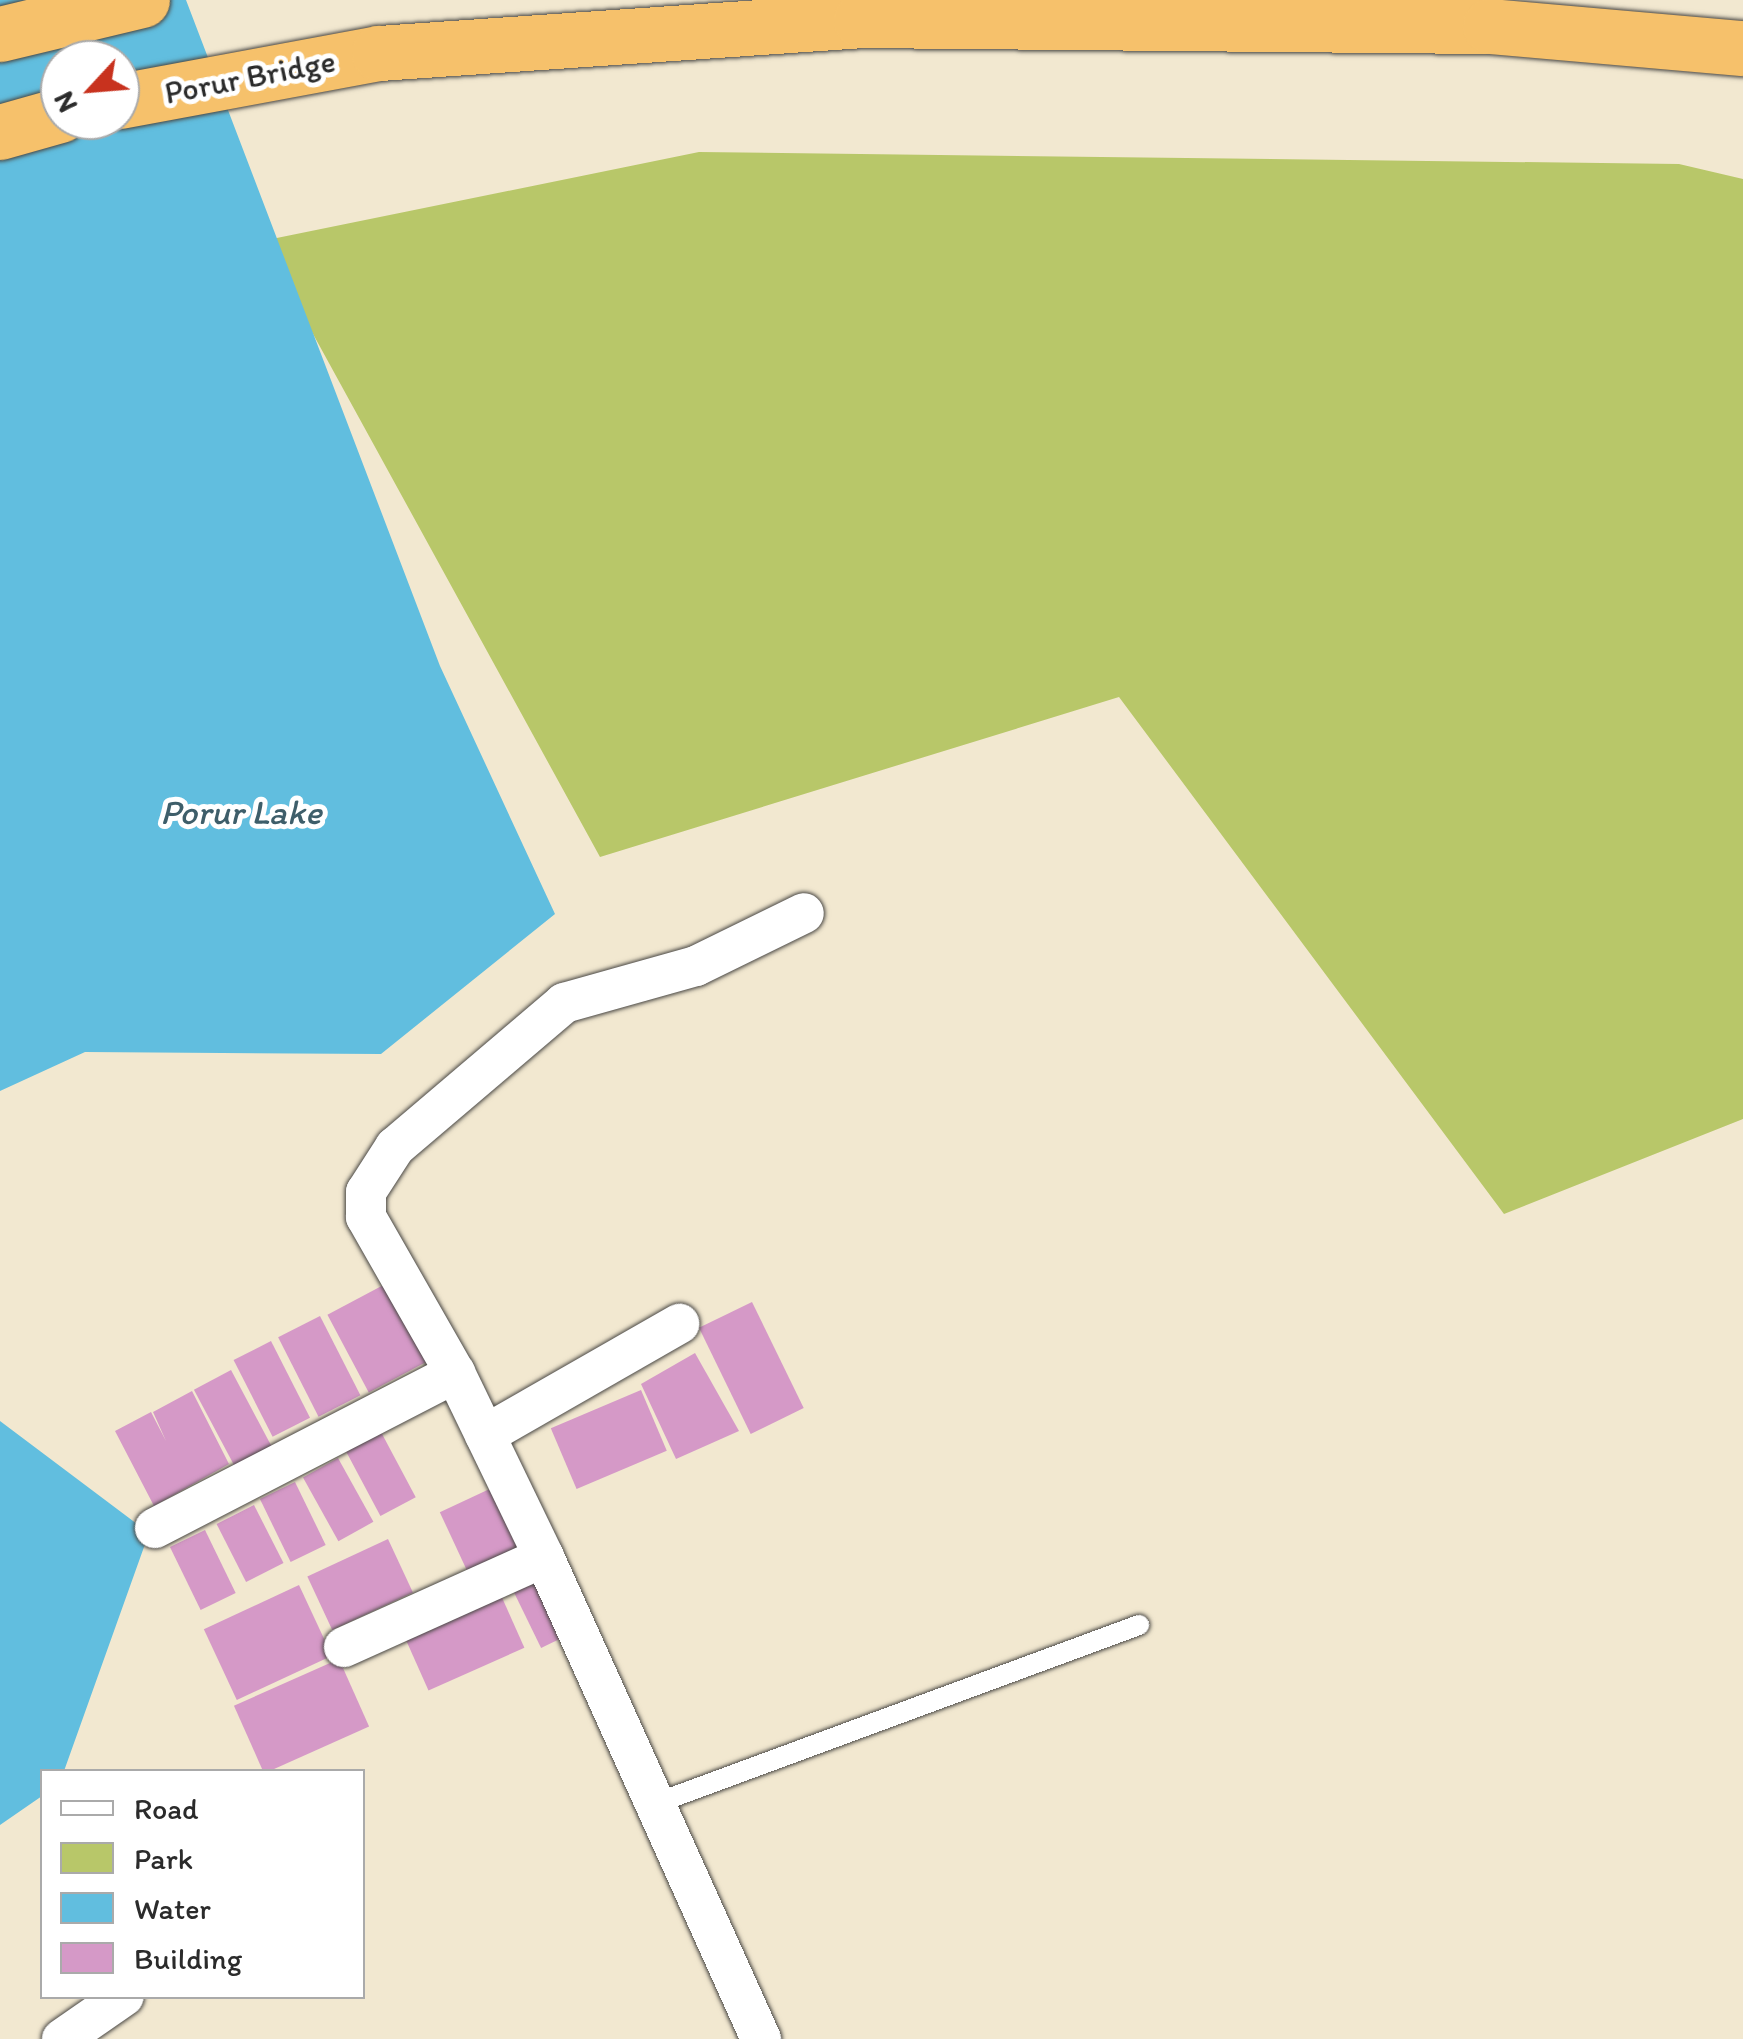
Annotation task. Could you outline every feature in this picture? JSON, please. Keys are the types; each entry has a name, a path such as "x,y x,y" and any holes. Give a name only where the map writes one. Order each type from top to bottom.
{"highway":[{"path":"0,34 142,0"},
{"name":"Porur Bridge","path":"140,97 379,52 861,20 1490,26 1743,48"},
{"path":"0,132 40,121"}],"street":[{"path":"761,2039 544,1557 455,1373 366,1217 366,1192 376,1168 564,1002 696,966 804,913"},
{"path":"489,1443 684,1334"},
{"path":"155,1528 455,1373"},
{"path":"344,1647 544,1557"},
{"path":"62,2039 120,1999"}],"lane":[{"path":"657,1802 1140,1625"}],"green space":[{"path":"699,152 1679,164 1743,179 1743,1119 1504,1214 1119,697 600,857 262,241"}],"water":[{"name":"Porur Lake","path":"0,0 186,0 440,666 555,914 381,1054 85,1052 0,1091"},
{"path":"0,1421 149,1533 65,1769 40,1769 40,1797 0,1825"}],"building":[{"path":"391,1281 432,1359 369,1393 327,1315"},
{"path":"752,1302 804,1408 751,1434 699,1328"},
{"path":"320,1316 360,1395 319,1417 278,1337"},
{"path":"271,1341 310,1418 273,1437 234,1360"},
{"path":"695,1353 739,1431 676,1459 641,1384"},
{"path":"231,1370 272,1447 235,1467 194,1390"},
{"path":"641,1390 667,1451 577,1489 551,1428"},
{"path":"192,1391 229,1464 154,1506 115,1431 151,1412 166,1441 153,1412"},
{"path":"381,1432 416,1497 380,1516 346,1451"},
{"path":"338,1458 373,1522 338,1541 303,1477"},
{"path":"295,1482 326,1545 291,1562 260,1499"},
{"path":"496,1486 526,1549 469,1576 440,1512"},
{"path":"254,1505 284,1563 246,1582 217,1524"},
{"path":"205,1530 236,1593 201,1610 170,1547"},
{"path":"388,1539 413,1592 332,1630 307,1577"},
{"path":"549,1573 577,1631 541,1648 513,1591"},
{"path":"299,1585 332,1656 237,1700 204,1629"},
{"path":"500,1593 524,1648 428,1691 404,1636"},
{"path":"339,1659 369,1727 274,1769 262,1769 234,1706"}]}
